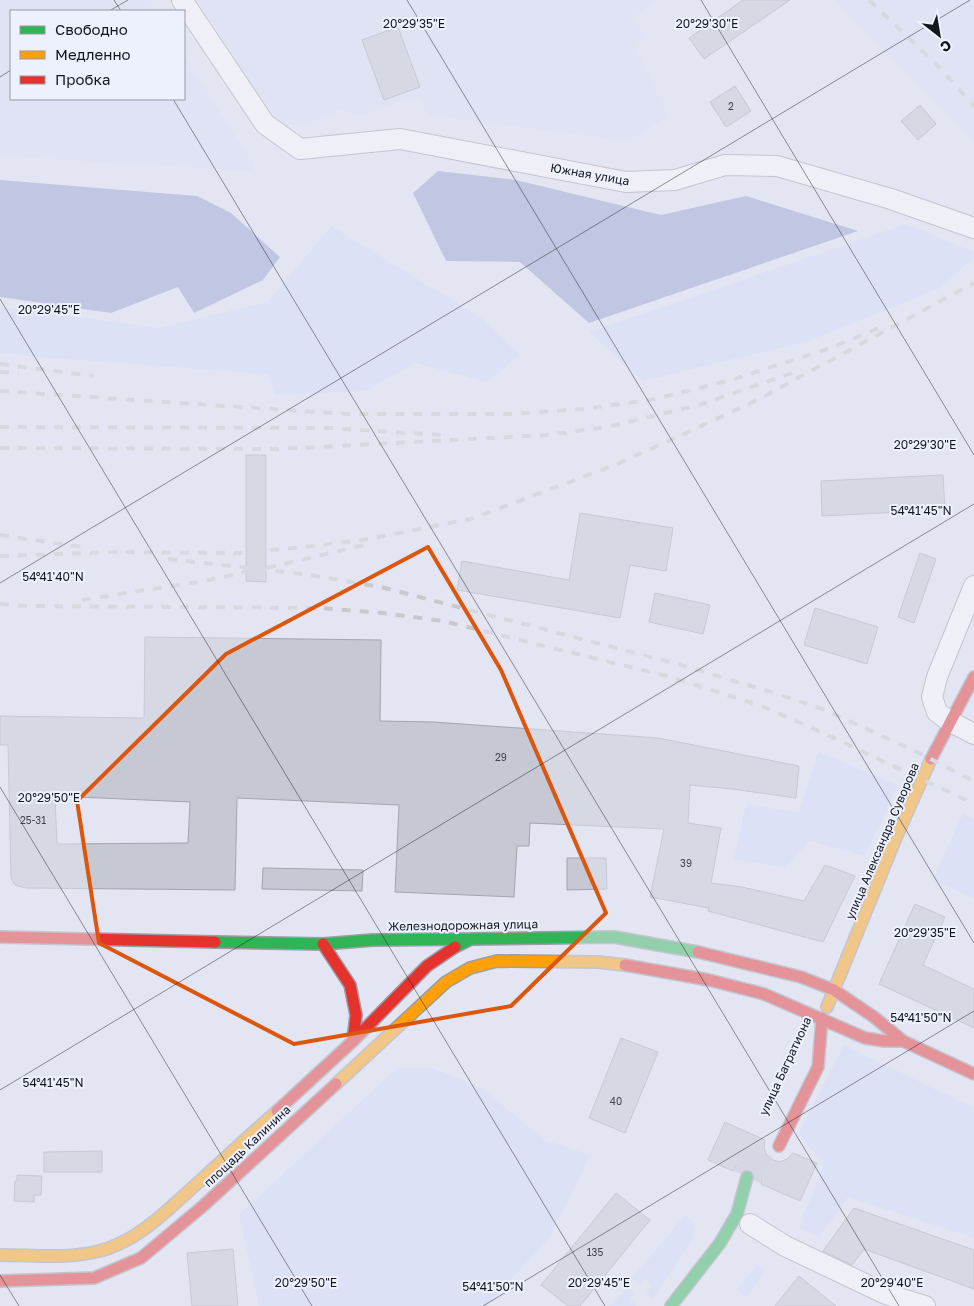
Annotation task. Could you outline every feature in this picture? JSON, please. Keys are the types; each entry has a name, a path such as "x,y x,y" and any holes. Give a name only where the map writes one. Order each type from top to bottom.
{"main road":[{"name":"улица Александра Суворова","path":"822,1018 943,717 974,677"},
{"name":"Железнодорожная улица","path":"0,937 323,944 374,940 614,937 711,954 801,977 834,990 874,1017 903,1041 974,1074"},
{"name":"площадь Калинина","path":"0,1255 84,1254 107,1250 130,1239 151,1224 352,1041 428,966 447,951 471,939"},
{"path":"323,944 350,985 356,1015 352,1041"},
{"name":"Железнодорожная улица","path":"482,962 598,962 638,966 709,980 764,994 865,1038 903,1041"},
{"name":"площадь Калинина","path":"0,1281 94,1278 141,1258 203,1206 446,982 468,968 482,962"},
{"name":"улица Багратиона","path":"808,1053 822,1018"},
{"name":"улица Багратиона","path":"779,1146 818,1067 822,1018"},
{"path":"671,1306 720,1243 737,1214 747,1177"}],"street":[{"name":"Южная улица","path":"182,0 265,124 300,149 400,139 626,182 675,180 725,165 778,166 891,199 974,228"},
{"path":"974,586 937,677 932,697 943,717 974,734"},
{"path":"750,1222 785,1246 886,1294 925,1306"}],"highlighted area":[{"path":"428,547 501,670 606,913 511,1006 294,1044 99,943 77,801 226,654"}],"shaded area":[{"path":"0,0 149,0 155,10 10,10 10,100 185,100 185,57 254,165 253,171 0,156"},
{"path":"197,0 659,0 634,17 645,39 634,43 668,117 628,141 428,115 417,96 361,115 339,110 308,124 282,126 253,86"},
{"path":"834,0 974,0 974,143 973,141"},
{"path":"438,171 516,180 661,215 746,196 858,231 589,323 520,262 446,261 413,193"},
{"path":"0,180 197,196 231,213 280,257 263,280 194,313 178,287 111,313 0,297"},
{"path":"906,224 974,252 974,257 940,288 808,341 643,381 589,332"},
{"path":"331,226 483,319 520,355 487,382 415,363 366,391 275,395 267,374 26,356 0,352 0,307 159,328 268,302"},
{"path":"818,752 898,785 865,856 809,841 785,868 734,859 746,804 799,813"},
{"path":"963,813 974,820 974,899 933,880"},
{"path":"844,1045 974,1108 974,1238 848,1197 820,1237 800,1228 803,1215 824,1163 798,1134"},
{"path":"397,1068 433,1068 483,1089 545,1140 590,1155 549,1238 487,1306 259,1306 239,1215"},
{"path":"685,1215 696,1224 694,1238 653,1299 646,1291 651,1286 646,1279 639,1286 632,1278"},
{"path":"757,1265 765,1272 746,1298 737,1289"},
{"path":"628,1286 635,1293 630,1299 637,1306 610,1306"}],"building":[{"path":"743,0 790,0 704,59 689,38"},
{"path":"398,27 420,87 384,100 362,40"},
{"path":"735,86 751,111 726,127 710,102"},
{"path":"920,105 936,124 918,140 901,121"},
{"path":"246,455 266,455 266,582 246,581"},
{"path":"943,475 945,510 822,516 821,481"},
{"path":"580,513 673,528 666,571 630,565 620,618 457,590 462,561 569,580"},
{"path":"920,553 936,559 914,623 898,617"},
{"path":"655,593 710,605 703,634 649,622"},
{"path":"815,608 878,627 867,664 804,645"},
{"path":"145,637 381,640 380,721 434,722 658,738 799,766 796,798 690,785 688,823 721,828 711,883 742,887 804,901 825,865 855,876 823,942 708,911 709,908 650,897 664,829 530,823 529,846 517,846 514,897 395,892 399,805 237,798 235,890 26,888 15,885 11,878 8,745 0,745 0,716 144,718","holes":["55,796 190,802 188,843 57,844"]},
{"path":"567,858 606,858 607,889 567,890"},
{"path":"263,868 363,870 362,891 262,889"},
{"path":"915,904 945,917 923,965 974,989 974,1028 879,984"},
{"path":"621,1038 658,1052 625,1133 589,1118"},
{"path":"725,1122 765,1140 764,1148 766,1154 773,1160 780,1162 787,1159 793,1153 817,1163 800,1201 761,1184 762,1173 758,1166 752,1162 743,1162 736,1166 733,1171 708,1160"},
{"path":"102,1151 102,1172 44,1172 44,1152"},
{"path":"17,1175 42,1176 41,1195 34,1195 34,1202 14,1201"},
{"path":"616,1193 650,1220 580,1306 568,1306 541,1285"},
{"path":"854,1208 974,1250 974,1289 864,1249 852,1265 823,1251"},
{"path":"233,1249 238,1306 192,1306 187,1253"},
{"path":"799,1276 836,1306 775,1306"}],"tunnel":[{"path":"747,1177 765,1140"}],"railway":[{"path":"869,0 937,65 974,106"},
{"path":"0,556 113,552 239,553 363,540 471,519 620,463 710,422 759,399 974,283"},
{"path":"0,391 347,414 511,414 584,409 655,399 731,380 825,350 879,328"},
{"path":"0,364 94,376"},
{"path":"0,448 280,449 547,435 607,427 702,404 801,370"},
{"path":"0,372 19,373"},
{"path":"0,427 330,428 442,435"},
{"path":"0,535 89,548"},
{"path":"267,568 364,545"},
{"path":"168,559 310,575 381,587 670,662 825,710 913,750 974,781"},
{"path":"82,600 204,581 250,571"},
{"path":"0,604 28,606 320,608 383,613 443,621 667,676 759,705 817,730 974,804"}],"traffic: fast":[{"path":"455,947 471,939 614,937 698,952"},
{"path":"215,942 323,944 373,940 471,939"},
{"path":"671,1306 720,1243 737,1214 747,1177"}],"traffic: slow":[{"path":"827,1007 895,840 931,759"},
{"path":"336,1084 446,982 470,968 497,961 598,962 625,965"},
{"path":"0,1255 59,1256 83,1254 95,1252 125,1241 165,1213 277,1111"}],"traffic: jam":[{"path":"931,759 974,677"},
{"path":"0,937 215,942"},
{"path":"323,944 350,985 356,1015 353,1041"},
{"path":"277,1111 353,1041 427,966 455,947"},
{"path":"698,952 801,977 834,990 874,1017 903,1041 974,1074"},
{"path":"625,965 709,980 764,994 865,1038 903,1041"},
{"path":"779,1146 818,1067 822,1018"},
{"path":"0,1281 94,1278 141,1258 203,1206 336,1084"}]}
